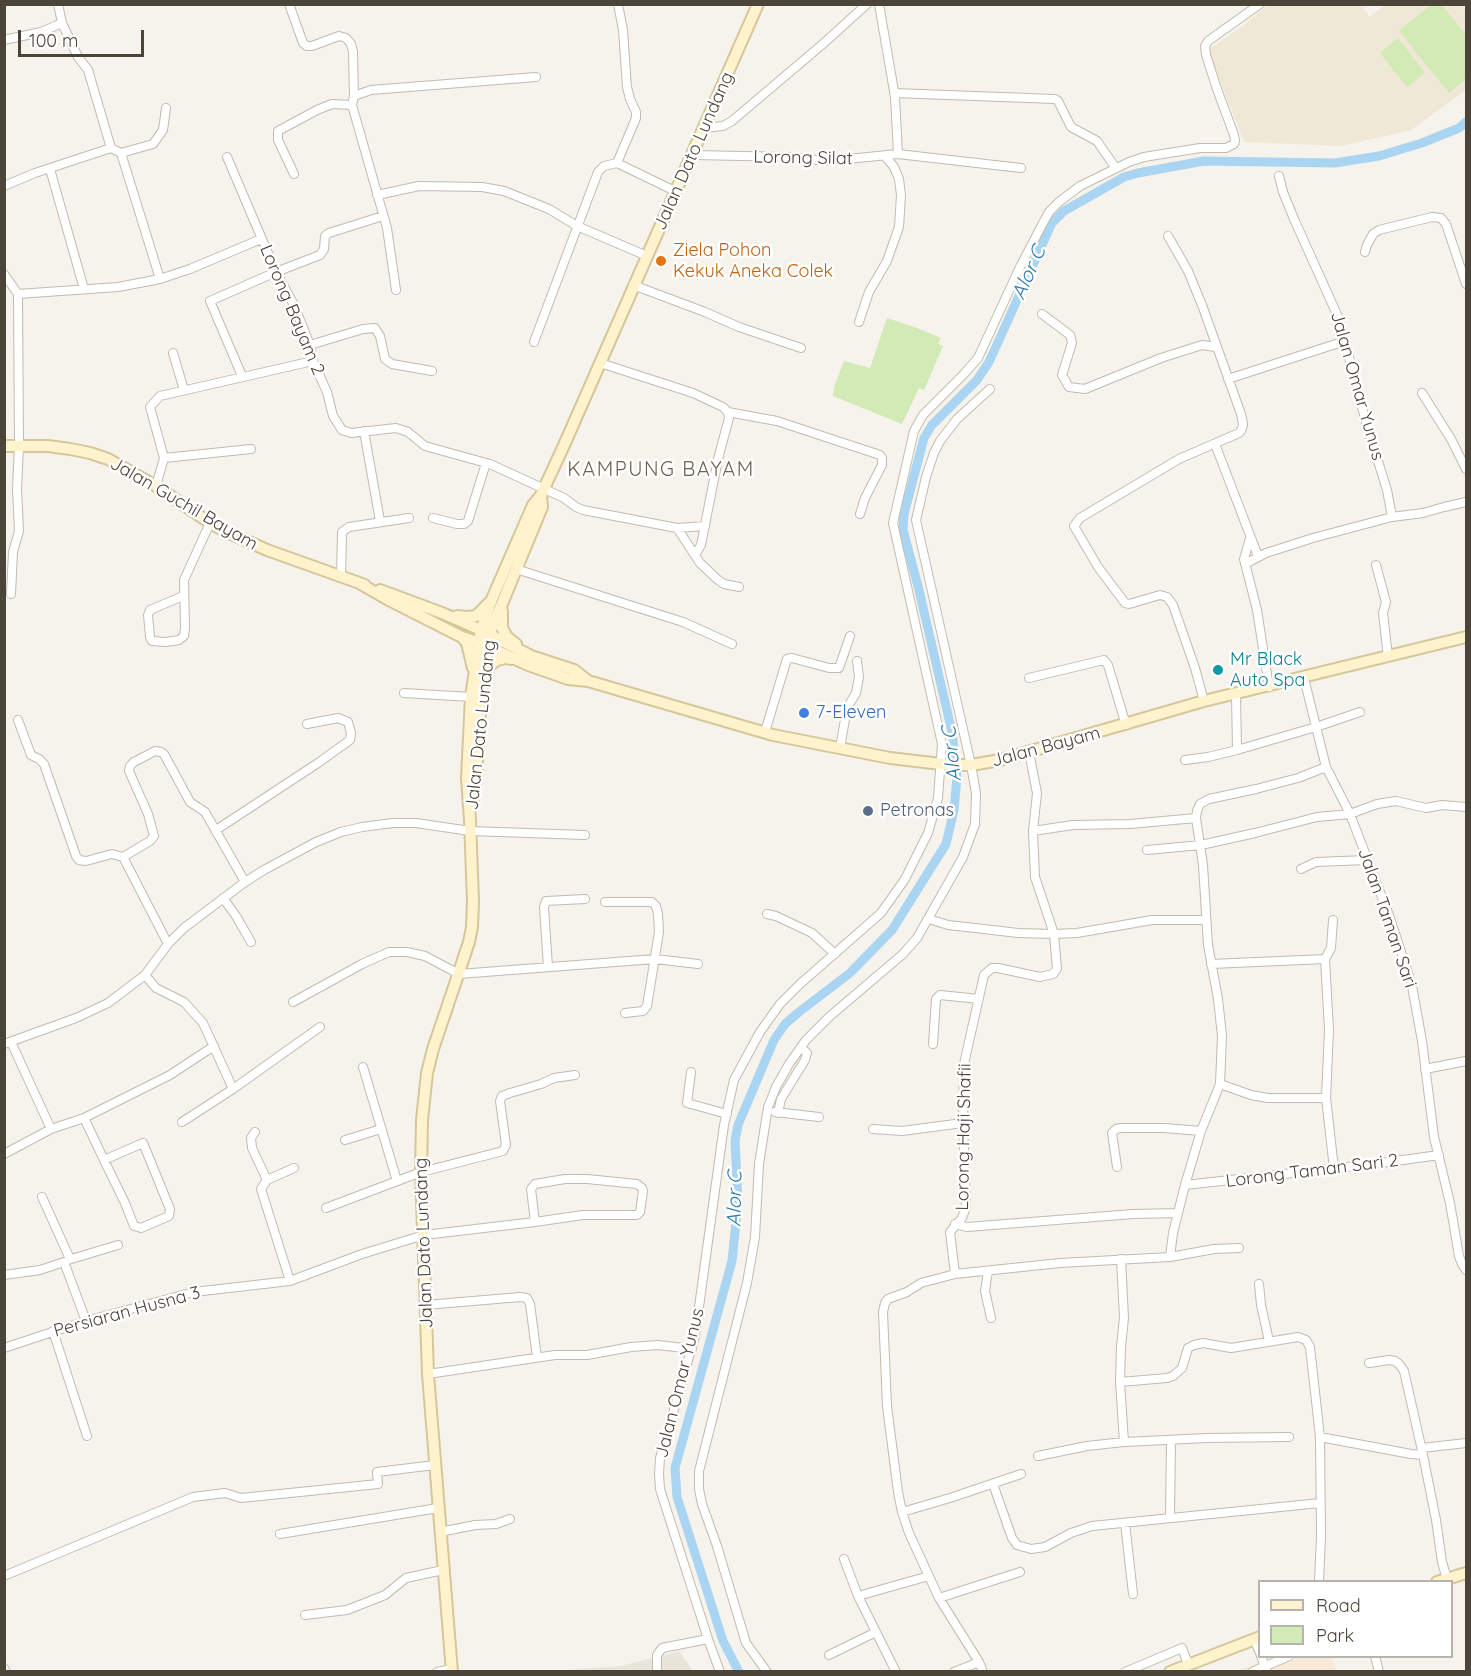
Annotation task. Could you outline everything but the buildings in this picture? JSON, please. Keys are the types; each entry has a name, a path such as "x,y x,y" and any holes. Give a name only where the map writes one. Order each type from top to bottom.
{"main road":[{"name":"Jalan Dato Lundang","path":"470,825 476,779 478,680 485,632 532,505 543,492 758,4"},
{"name":"Jalan Guchil Bayam","path":"4,446 48,446 90,453 121,466 156,486 210,523 267,550 389,592 485,632"},
{"name":"Jalan Dato Lundang","path":"498,599 516,569 542,507 543,492"},
{"name":"Jalan Guchil Bayam","path":"359,583 462,637 483,644"},
{"path":"442,613 466,618 476,616 498,599 502,628 507,637 530,660"},
{"name":"Jalan Bayam","path":"485,632 530,660"},
{"path":"462,637 467,643 478,680"},
{"name":"Jalan Bayam","path":"483,644 530,660 574,670 588,681 765,732 905,761 969,765 1000,760 1204,702 1467,637"},
{"path":"478,680 497,660 506,658 530,660"},
{"name":"Jalan Dato Lundang","path":"452,1670 428,1374 421,1172 427,1073 472,927 473,901 467,778 471,698 478,680"},
{"path":"1442,1580 1467,1573"},
{"path":"1174,1671 1257,1638"}],"street":[{"path":"58,4 62,23 78,57 88,70 111,147 121,153 160,279"},
{"path":"289,4 303,43 307,46 339,36 346,38 351,44 354,96 352,105 384,216 396,290"},
{"path":"616,163 636,118 627,87 623,30 618,4"},
{"path":"704,128 723,126 732,121 867,4"},
{"path":"879,4 894,93 898,154"},
{"name":"Jalan Omar Yunus","path":"720,1671 660,1489 660,1458 695,1336 734,1080 760,1032 780,1004 881,913 906,879 928,833 938,798 945,765 942,744 893,523 914,431 923,415 978,358 1020,267 1049,212 1069,194 1115,167 1144,157 1200,148 1226,148 1234,144 1234,135 1217,89 1205,46 1208,41 1260,4"},
{"path":"4,40 41,32 62,23"},
{"path":"354,96 371,90 536,77"},
{"path":"894,93 1055,99 1071,127 1097,141 1115,167"},
{"path":"294,174 278,140 278,131 332,104 352,105"},
{"path":"121,153 153,144 164,130 166,108"},
{"path":"4,186 111,147"},
{"name":"Lorong Silat","path":"693,154 792,157 827,161 898,154 1021,168"},
{"path":"859,322 869,292 887,261 899,227 902,195 899,179 894,167 885,156"},
{"name":"Lorong Bayam 2","path":"227,157 261,239 294,305 310,345 313,361 327,392 333,416 342,430 351,433 396,428 408,432 425,446 486,463 543,492 564,498 583,510 677,528 705,526"},
{"path":"534,342 598,172 604,166 616,163 676,192"},
{"path":"50,170 84,289"},
{"name":"Jalan Omar Yunus","path":"1279,176 1283,192 1335,309 1387,490 1392,517"},
{"path":"377,195 419,186 482,187 504,191 549,209 577,226 647,256"},
{"path":"242,376 210,301 322,254 325,236 329,233 384,216"},
{"path":"1365,252 1369,239 1379,230 1432,217 1441,218 1446,224 1467,284"},
{"path":"1168,236 1188,271 1243,424 1239,433 1179,459 1080,518 1074,526 1098,567 1125,603 1129,604 1160,595 1167,597 1173,604 1204,702"},
{"path":"18,294 118,287 160,279 261,239"},
{"path":"4,274 18,294 17,489 19,531 14,547 11,594"},
{"path":"633,285 739,327 801,348"},
{"path":"1042,314 1070,335 1072,343 1062,375 1069,387 1085,389 1161,358 1202,345 1216,347"},
{"path":"310,345 363,329 375,328 380,336 386,358 392,364 432,371"},
{"path":"1228,379 1345,341"},
{"path":"173,353 184,390"},
{"path":"156,486 164,458 150,407 160,396 313,361"},
{"path":"600,363 693,393 723,406 728,412 729,418 718,459 701,545 695,555"},
{"path":"767,1671 746,1643 702,1504 699,1471 747,1283 755,1237 759,1164 767,1112 776,1087 801,1047 828,1017 903,954 917,938 963,857 975,824 976,794 916,520 926,477 940,441 957,419 990,388"},
{"path":"1422,393 1467,468"},
{"path":"728,412 777,421 880,455 882,465 865,498 860,514"},
{"path":"364,431 380,521"},
{"path":"1215,444 1258,556"},
{"path":"164,458 251,448"},
{"path":"433,518 457,525 468,521 486,463"},
{"path":"1245,564 1258,556 1294,544 1392,517 1423,513 1467,502"},
{"path":"340,577 342,532 349,527 409,518"},
{"path":"183,596 150,610 148,615 152,640 166,642 179,640 184,636 184,580 210,523"},
{"path":"677,528 700,563 724,584 739,587"},
{"path":"1250,538 1245,553 1245,564 1257,610 1269,687"},
{"path":"1376,565 1386,602 1383,613 1388,657"},
{"path":"516,569 683,622 732,644"},
{"path":"765,732 788,659 839,668 850,636"},
{"path":"1029,678 1104,660 1108,665 1126,725"},
{"path":"840,748 847,708 856,693 859,677 857,661"},
{"name":"Jalan Taman Sari","path":"1304,678 1326,767 1350,814 1390,918 1412,986 1422,1041 1434,1137 1450,1203 1459,1256 1467,1270"},
{"path":"404,693 471,698"},
{"path":"1236,694 1237,750"},
{"path":"1185,760 1237,750 1316,728 1360,712"},
{"path":"216,830 350,740 348,722 338,718 307,724"},
{"path":"18,720 31,755 44,764 76,856 86,861 112,854 123,857 168,944"},
{"path":"123,857 154,836 148,814 129,771 130,766 155,751 161,752 190,802 205,812 245,882"},
{"name":"Lorong Haji Shafii","path":"955,1274 950,1232 963,1218 966,1207 963,1123 964,1064 984,975 992,968 1040,977 1053,974 1058,963 1054,934 1035,877 1033,831 1037,793 1029,752"},
{"path":"1170,1257 1173,1233 1185,1185 1201,1131 1220,1084 1222,1036 1206,920 1197,811 1200,804 1209,799 1298,778 1326,767"},
{"path":"1146,850 1201,845 1317,817 1350,814 1377,804 1396,801 1426,808 1442,805 1467,807"},
{"path":"1033,831 1073,825 1130,824 1196,818"},
{"path":"51,1130 8,1043 76,1018 108,1003 145,975 168,944 184,928 264,870 316,842 341,832 393,823 470,825 585,835"},
{"path":"1301,869 1316,861 1367,860"},
{"path":"223,898 251,942"},
{"path":"548,967 544,907 546,901 585,899"},
{"path":"605,902 652,902 656,906 659,932 646,1008 637,1013 624,1013"},
{"path":"767,914 812,933 835,954"},
{"path":"929,919 948,925 1018,933 1054,934 1077,933 1152,920 1206,920"},
{"path":"1333,920 1331,948 1325,959 1329,1030 1326,1098 1334,1169"},
{"path":"293,1002 362,964 389,952 407,952 425,956 459,974 655,959 698,964"},
{"path":"1211,964 1325,959"},
{"path":"145,975 156,988 184,1002 195,1012 203,1023 233,1089"},
{"path":"933,1044 936,999 940,995 979,999"},
{"path":"182,1122 320,1027"},
{"path":"4,1154 51,1130 84,1118 170,1075 214,1046"},
{"path":"778,1113 782,1099 805,1060 807,1053 801,1047"},
{"path":"1425,1069 1467,1061"},
{"path":"363,1067 397,1181"},
{"path":"691,1072 687,1103 727,1114"},
{"path":"326,1208 421,1172 503,1151 506,1144 500,1101 502,1096 554,1078 575,1075"},
{"path":"1220,1084 1251,1095 1268,1098 1326,1098"},
{"path":"767,1112 819,1117"},
{"path":"84,1118 104,1160 125,1203 132,1224 136,1228 141,1228 169,1216 170,1209 143,1143 104,1160"},
{"path":"873,1129 902,1131 941,1124 963,1123"},
{"path":"1117,1167 1112,1133 1116,1129 1164,1128 1201,1131"},
{"path":"345,1140 381,1129"},
{"path":"255,1132 251,1138 252,1148 267,1180"},
{"name":"Lorong Taman Sari 2","path":"1185,1185 1439,1155"},
{"path":"290,1281 261,1189 267,1180 294,1168"},
{"name":"Persiaran Husna 3","path":"4,1348 86,1321 194,1292 290,1281 362,1254 424,1235 535,1222 583,1215 637,1215 640,1212 643,1191 637,1184 587,1179 565,1179 535,1184 531,1189 535,1222"},
{"path":"42,1197 67,1260 86,1321"},
{"path":"956,1224 977,1226 1133,1214 1178,1213"},
{"path":"4,1275 40,1270 118,1245"},
{"path":"983,1671 939,1598 909,1533 902,1512 886,1406 885,1303 888,1299 907,1292 921,1283 955,1274 1121,1259 1170,1257 1214,1249 1239,1248"},
{"path":"1121,1259 1124,1318 1120,1347 1120,1382 1124,1442"},
{"path":"987,1271 985,1291 991,1318"},
{"path":"1259,1284 1269,1341"},
{"path":"426,1305 527,1298 530,1305 537,1358"},
{"path":"53,1331 87,1436"},
{"path":"1120,1382 1173,1376 1182,1368 1188,1348 1194,1345 1203,1343 1232,1348 1303,1337 1311,1347 1320,1437 1322,1536 1319,1580"},
{"path":"428,1374 555,1355 587,1355 631,1347 658,1346 692,1349"},
{"path":"1369,1364 1395,1361 1402,1367 1407,1381 1436,1520 1442,1580"},
{"path":"1038,1456 1088,1446 1124,1442 1289,1437"},
{"path":"1320,1437 1411,1454 1467,1443"},
{"path":"1170,1518 1171,1440"},
{"path":"4,1576 193,1497 227,1493 241,1498 378,1484 377,1472 435,1465"},
{"path":"902,1512 1021,1474"},
{"path":"993,1484 1012,1538 1017,1545 1024,1548 1038,1549 1092,1526 1320,1503"},
{"path":"280,1534 438,1508"},
{"path":"440,1532 475,1525 496,1524 510,1519"},
{"path":"1125,1523 1133,1594"},
{"path":"844,1559 858,1596 896,1671"},
{"path":"305,1616 347,1610 384,1595 406,1578 443,1570"},
{"path":"939,1598 1020,1572"},
{"path":"858,1596 929,1576"},
{"path":"829,1655 876,1632"},
{"path":"657,1671 657,1655 662,1648 708,1640"},
{"path":"1125,1671 1182,1648 1188,1664"},
{"path":"1252,1671 1266,1669 1285,1658"},
{"path":"954,1671 979,1662"},
{"path":"437,1671 452,1670"}],"shaded area":[{"path":"1268,5 1362,5 1369,17 1385,5 1463,5 1466,10 1466,90 1411,130 1342,146 1244,142 1208,50"},
{"path":"679,1651 693,1671 538,1672 621,1666"},
{"path":"1267,1658 1331,1658 1337,1671 1235,1672"}],"green space":[{"path":"1432,4 1442,5 1466,35 1466,79 1449,93 1399,31"},
{"path":"1398,38 1425,73 1407,87 1380,53"},
{"path":"887,318 941,338 938,344 943,346 924,390 919,388 902,424 833,396 844,361 870,368"}],"waterway":[{"name":"Alor C","path":"739,1672 723,1641 677,1497 675,1468 732,1261 738,1203 735,1141 738,1125 774,1040 785,1024 850,973 892,930 946,844 954,810 957,777 952,732 903,530 904,514 924,438 932,425 977,380 989,362 1052,223 1064,211 1124,177 1138,173 1204,161 1335,163 1379,156 1422,143 1459,128 1466,122"}],"place":[{"name":"Ziela Pohon Kekuk Aneka Colek","path":"661,261"},
{"name":"Mr Black Auto Spa","path":"1218,670"},
{"name":"7-Eleven","path":"804,713"},
{"name":"Petronas","path":"868,811"}],"district":[{"name":"KAMPUNG BAYAM","path":"661,470"}]}
